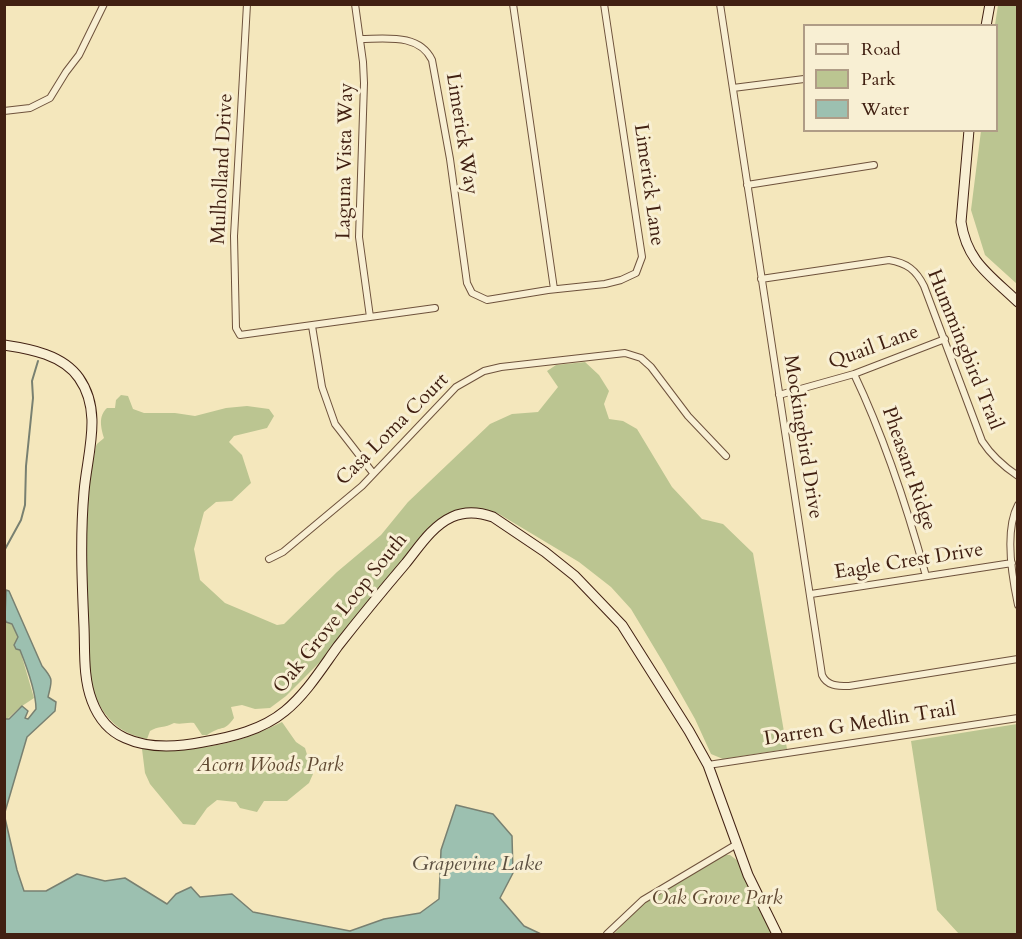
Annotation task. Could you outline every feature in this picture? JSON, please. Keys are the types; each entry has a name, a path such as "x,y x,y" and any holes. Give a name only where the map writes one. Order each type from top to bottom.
{"street":[{"path":"4,111 30,108 50,98 79,55 104,4"},
{"name":"Mulholland Drive","path":"247,4 234,236 236,328 240,335 312,326"},
{"name":"Laguna Vista Way","path":"355,4 364,83 359,237 370,317"},
{"path":"513,4 554,289"},
{"name":"Limerick Lane","path":"472,293 487,300 621,280 636,273 642,262 604,4"},
{"name":"Mockingbird Drive","path":"720,4 822,675 829,684 849,686 1017,659"},
{"path":"986,24 990,4"},
{"name":"Limerick Way","path":"360,39 406,40 424,49 432,60 450,159 467,283 472,293"},
{"path":"733,88 803,79"},
{"path":"969,132 961,222 963,237 973,258 1017,302"},
{"path":"747,185 874,165"},
{"name":"Hummingbird Trail","path":"761,279 889,260 902,262 914,269 920,278 945,339 982,441 989,452 1017,476"},
{"path":"373,473 335,424 322,387 312,326 435,308"},
{"name":"Quail Lane","path":"779,395 854,374 945,339"},
{"name":"Oak Grove Loop South","path":"4,345 33,351 59,361 78,376 89,398 92,435 84,492 81,547 86,674 92,701 98,714 116,733 140,744 195,744 236,735 274,720 288,709 304,691 357,622 434,530 451,518 466,513 492,517 545,552 575,576 622,625 708,765 761,903 777,934"},
{"name":"Casa Loma Court","path":"269,559 283,552 325,519 362,486 450,393 467,379 484,371 541,361 625,353 641,358 651,367 688,416 726,456"},
{"name":"Pheasant Ridge","path":"854,374 874,416 889,458 911,522 926,576"},
{"path":"1017,505 1011,523 1012,563 1017,605"},
{"name":"Eagle Crest Drive","path":"811,594 1012,563"},
{"name":"Darren G Medlin Trail","path":"708,765 1017,718"},
{"path":"607,934 643,900 737,844"}],"green space":[{"path":"998,5 1017,5 1017,284 985,255 971,210 981,132 998,132 998,24 995,24"},
{"path":"585,362 599,375 609,391 604,404 609,419 623,421 637,429 672,487 702,519 723,524 753,553 787,749 723,759 711,754 695,719 664,664 631,609 611,587 579,562 499,514 480,509 447,514 425,532 319,663 286,696 270,708 255,709 242,705 231,707 234,718 231,722 226,727 207,735 202,735 194,723 174,723 150,731 147,739 132,735 120,728 104,713 96,697 90,667 86,562 87,499 95,449 104,438 101,418 107,408 115,408 116,400 121,395 128,396 133,409 144,413 175,413 195,416 226,408 247,406 269,409 274,416 267,428 234,436 229,442 242,455 251,483 232,501 216,502 204,512 194,549 200,580 225,603 277,625 284,624 337,572 381,535 408,502 490,424 512,414 538,412 558,387 547,371 556,365"},
{"path":"4,619 12,624 18,637 14,645 20,650 34,698 6,720 4,719"},
{"name":"Acorn Woods Park","path":"282,722 296,742 305,748 313,774 309,783 287,801 264,801 257,812 240,808 236,802 217,800 207,808 195,825 183,824 150,784 145,773 142,749 214,746 263,731"},
{"path":"1017,724 1017,934 959,934 937,910 911,741"},
{"name":"Oak Grove Park","path":"725,855 730,855 738,861 774,934 614,934 649,899"}],"water":[{"path":"6,590 9,591 42,666 49,674 51,683 48,697 56,702 55,711 27,737 5,812 5,719 9,719 22,706 28,711 25,718 28,719 36,709 28,671 20,650 14,645 18,637 12,624 6,622 5,619"},
{"name":"Grapevine Lake","path":"456,805 493,814 512,836 513,873 500,898 524,926 541,934 5,934 5,818 24,891 46,891 77,874 105,881 125,878 167,904 176,894 191,887 200,897 232,894 253,912 350,931 384,919 420,913 439,899 441,850"}],"waterway":[{"path":"4,551 21,520 25,505 26,466 33,398 32,381 38,361"}]}
